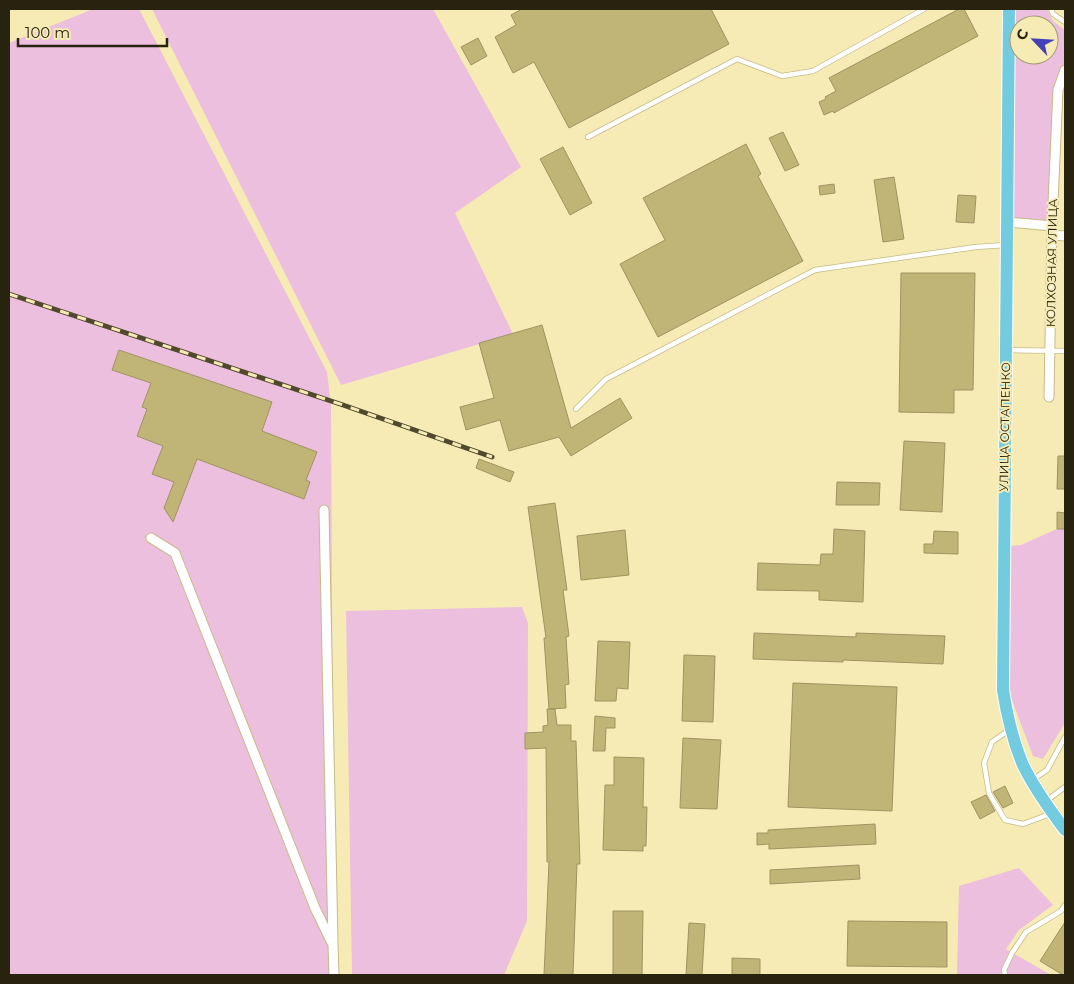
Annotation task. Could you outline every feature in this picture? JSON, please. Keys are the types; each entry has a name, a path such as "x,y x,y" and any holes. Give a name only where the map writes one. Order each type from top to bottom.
{"main road":[{"name":"УЛИЦА ОСТАПЕНКО","path":"1010,9 1003,690 1010,729 1024,766 1052,813 1065,830"}],"street":[{"name":"КОЛХОЗНАЯ УЛИЦА","path":"1049,397 1052,231 1058,90 1065,70"},
{"path":"1008,222 1052,231 1065,236"},
{"path":"324,510 334,975"},
{"path":"151,538 175,553 315,908 333,945"}],"lane":[{"path":"588,137 737,59 782,76 813,71 924,9"},
{"path":"1051,9 1053,14 1065,22"},
{"path":"576,409 606,378 815,270 976,247 1007,245"},
{"path":"1006,350 1065,351"},
{"path":"1010,729 992,742 984,763 989,793 1005,820 1023,824 1044,818 1052,813"},
{"path":"1032,780 1047,770 1065,737"},
{"path":"1045,802 1065,787"},
{"path":"1004,975 1004,970 1012,953 1026,932 1061,911 1065,905"}],"shaded area":[{"path":"93,9 139,9 327,372 331,405 334,975 9,975 9,43"},
{"path":"152,9 433,9 521,167 455,213 513,334 341,385"},
{"path":"1009,9 1047,9 1050,15 1009,15 1009,65 1059,65 1059,26 1065,30 1065,70 1058,90 1052,226 1007,222"},
{"path":"1057,529 1065,529 1065,723 1043,759 1033,756 1007,687 1009,546 1021,545"},
{"path":"522,607 528,623 527,921 504,975 352,975 346,611"},
{"path":"1019,868 1053,905 1019,930 1006,949 1051,975 957,975 959,886"}],"building":[{"path":"522,9 711,9 729,44 569,128 534,62 513,73 495,37 516,25 511,15"},
{"path":"959,9 964,9 978,36 834,113 833,111 824,115 819,102 836,91 829,78"},
{"path":"478,38 487,56 471,65 461,47"},
{"path":"783,132 799,165 785,171 769,138"},
{"path":"746,144 761,174 758,176 803,261 658,337 620,264 665,240 643,198"},
{"path":"563,147 592,203 570,215 540,159"},
{"path":"894,177 904,239 883,242 874,180"},
{"path":"834,184 835,193 820,195 819,186"},
{"path":"958,195 976,196 974,223 956,222"},
{"path":"901,273 975,273 973,390 954,390 954,413 899,412"},
{"path":"542,325 571,428 620,398 632,418 571,456 559,437 509,451 500,420 466,430 460,407 494,398 479,343"},
{"path":"119,350 272,402 262,431 317,452 306,480 310,482 304,499 197,459 173,522 164,508 174,482 152,474 163,446 137,436 147,409 142,407 151,383 112,370"},
{"path":"904,441 945,443 942,512 900,510"},
{"path":"1058,456 1065,456 1065,489 1057,489"},
{"path":"479,459 514,472 510,482 476,468"},
{"path":"837,482 880,483 879,505 836,505"},
{"path":"555,503 567,590 563,590 569,636 566,637 569,684 565,685 566,708 549,709 544,638 546,638 528,507"},
{"path":"1057,512 1065,513 1065,529 1057,529"},
{"path":"834,529 865,531 863,602 819,600 819,591 757,590 758,563 820,565 821,554 833,554"},
{"path":"625,530 629,575 581,580 577,536"},
{"path":"934,531 958,532 958,554 924,553 924,544 933,544"},
{"path":"754,633 856,637 856,633 945,636 943,664 753,659"},
{"path":"598,641 630,642 628,689 617,688 616,701 595,701"},
{"path":"684,655 715,656 713,722 682,721"},
{"path":"793,683 897,687 892,811 788,807"},
{"path":"547,709 555,709 557,725 571,725 571,741 576,741 580,864 577,864 573,975 544,975 549,862 547,862 546,748 525,749 525,733 543,732 543,726 548,725"},
{"path":"595,716 615,718 615,728 606,728 605,751 593,751"},
{"path":"683,738 721,740 717,809 680,808"},
{"path":"614,757 644,758 643,807 647,807 646,846 643,846 643,851 603,850 605,785 614,785"},
{"path":"1005,786 1013,803 1003,808 993,792"},
{"path":"986,795 995,811 980,819 971,802"},
{"path":"875,824 876,844 769,849 769,844 757,845 757,833 768,833 768,830"},
{"path":"859,865 860,879 770,884 770,870"},
{"path":"613,911 643,911 642,975 613,975"},
{"path":"848,921 947,922 947,967 847,966"},
{"path":"1065,922 1065,975 1063,975 1040,961"},
{"path":"689,923 705,924 702,975 686,975"},
{"path":"732,958 760,959 760,975 732,975"}],"railway":[{"path":"9,294 343,405 492,457"}]}
